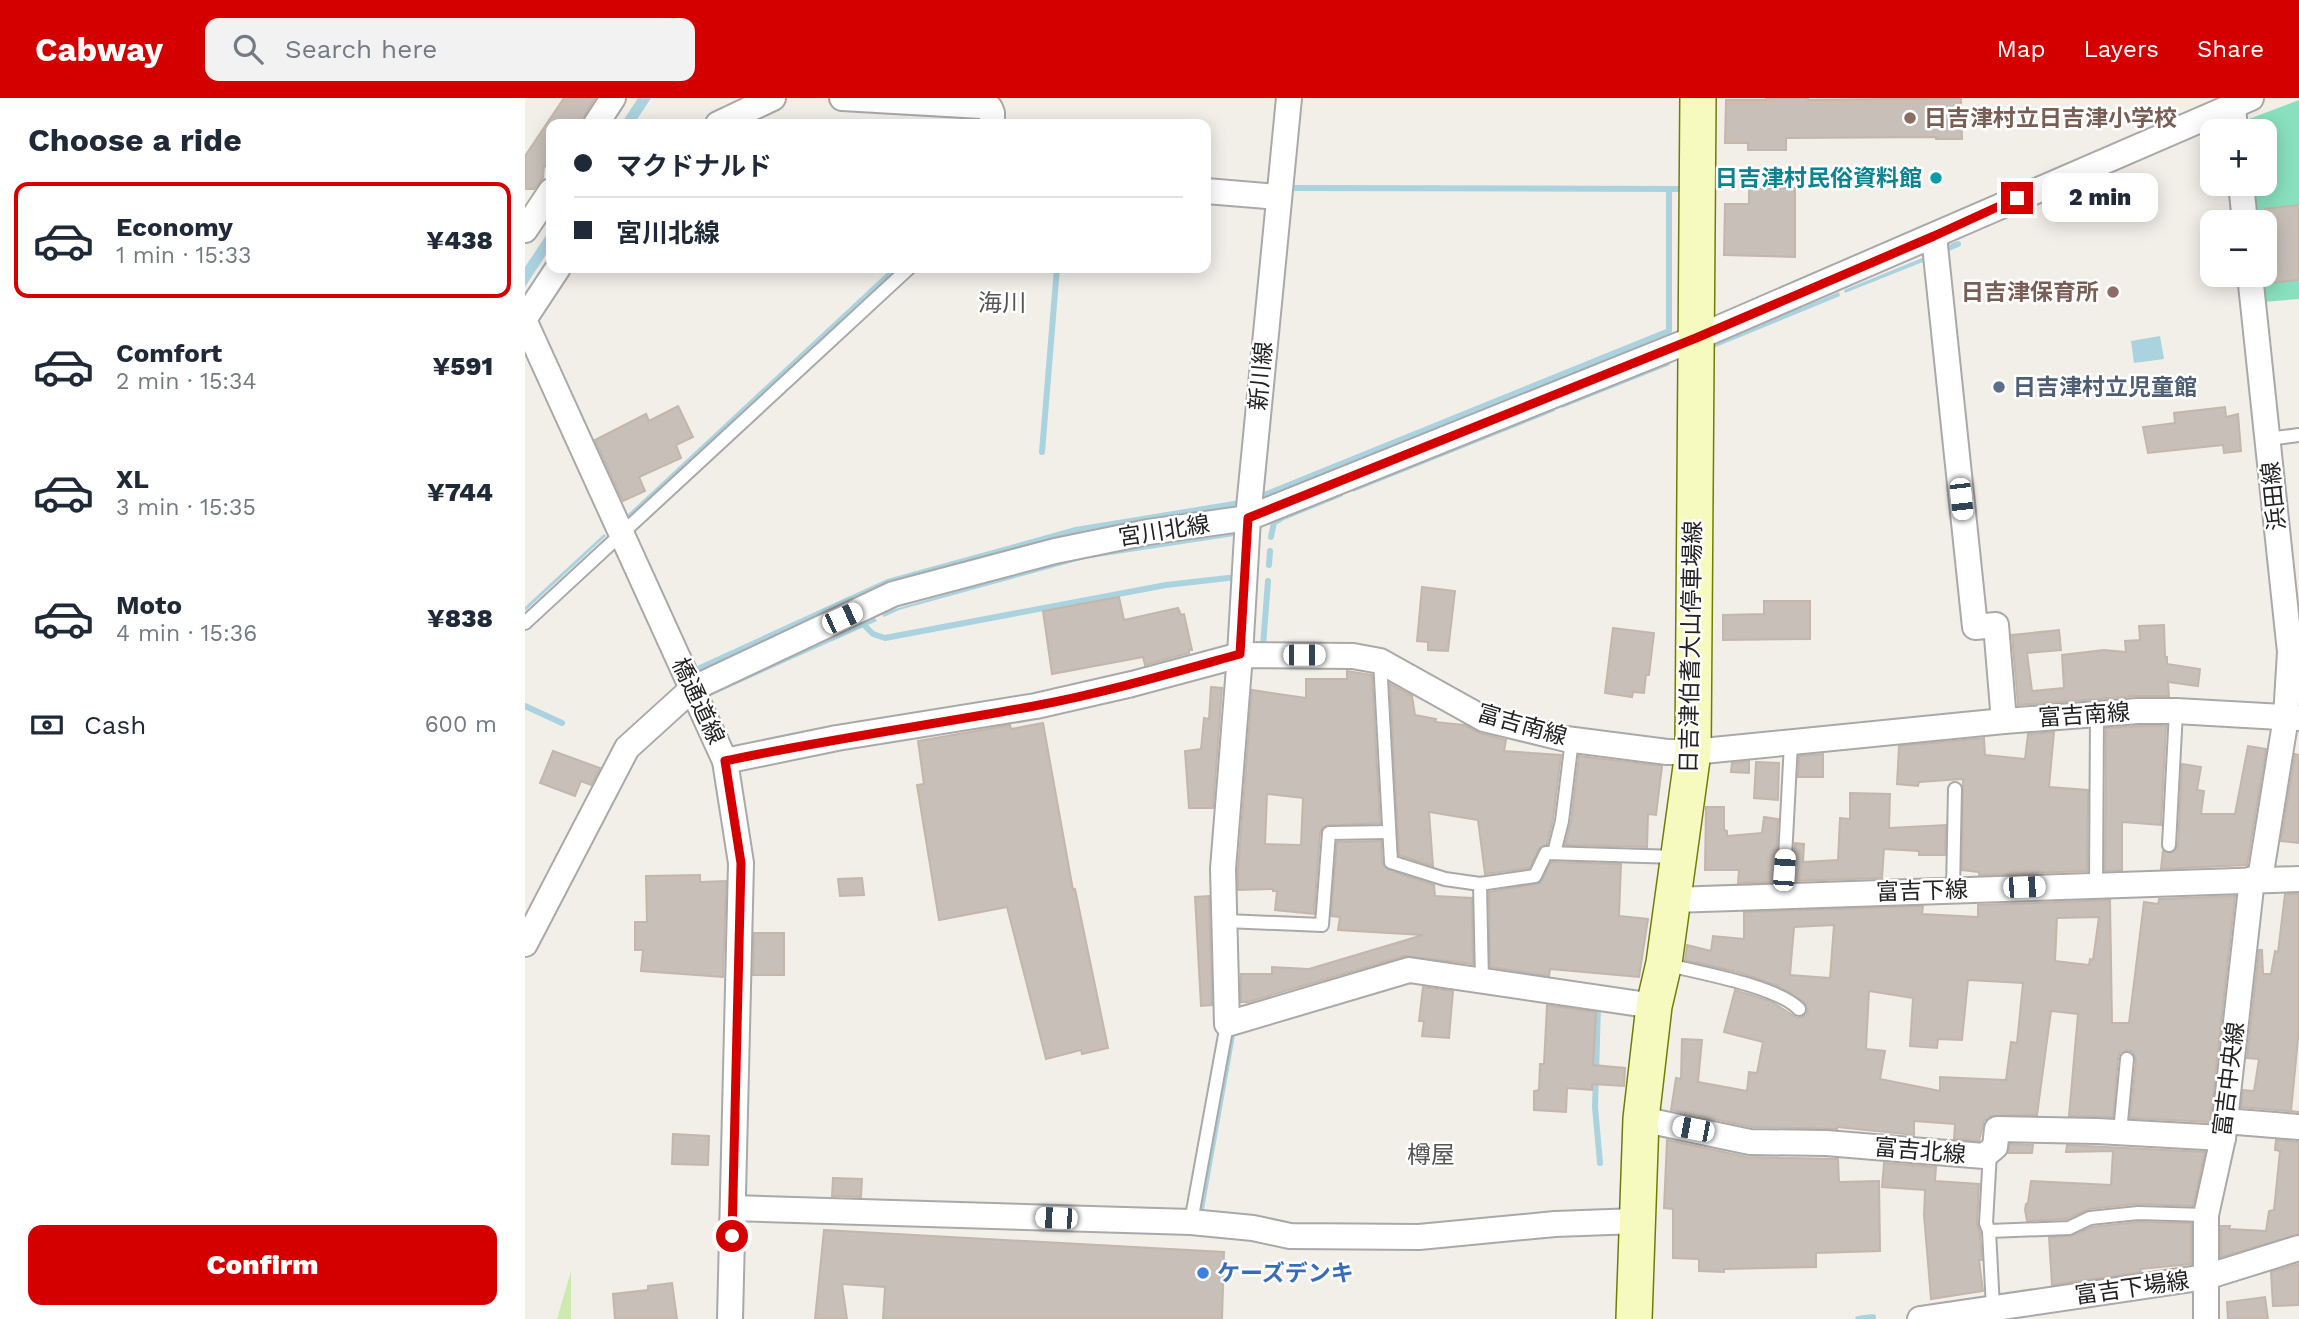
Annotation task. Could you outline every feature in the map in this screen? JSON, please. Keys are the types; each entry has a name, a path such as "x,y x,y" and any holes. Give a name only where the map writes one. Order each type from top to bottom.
{"main road":[{"name":"日吉津伯耆大山停車場線","path":"1634,1319 1641,1119 1654,1006 1664,963 1693,752 1698,98"}],"street":[{"path":"599,119 614,98"},
{"path":"729,119 773,98"},
{"path":"842,98 981,106 990,108 992,119"},
{"name":"新川線","path":"1227,1024 1223,869 1248,518 1289,98"},
{"name":"宮川北線","path":"525,944 627,748 692,689 893,594 1055,551 1148,532 1248,518 1696,338 2242,102"},
{"path":"1211,191 1278,197"},
{"path":"525,230 546,198"},
{"path":"1934,236 1975,627 1996,625 2004,721"},
{"path":"525,320 555,273"},
{"name":"浜田線","path":"2252,287 2290,652 2292,717 2256,879"},
{"name":"橋通道線","path":"525,320 725,761 741,863 730,1319"},
{"name":"富吉南線","path":"725,761 837,738 1036,706 1132,684 1240,654 1353,656 1380,661 1484,719 1572,740 1667,752 1693,752 2097,713 2176,710 2292,717"},
{"name":"富吉中央線","path":"2206,1319 2206,1215 2224,1130 2256,879"},
{"name":"富吉下線","path":"1672,900 2299,879"},
{"path":"1227,1024 1409,970 1654,1006"},
{"name":"富吉北線","path":"1641,1119 1750,1142 1826,1143 1984,1156 1995,1147 1997,1129 2120,1132 2299,1127"},
{"path":"733,1208 1191,1222 1253,1228 1290,1236 1419,1237 1555,1224 1637,1221"},
{"name":"富吉下場線","path":"1920,1319 2206,1277 2299,1248"}],"lane":[{"path":"525,623 904,273"},
{"path":"2268,439 2299,435"},
{"path":"1380,661 1391,862 1445,878 1480,884 1535,876 1546,853 1678,857"},
{"path":"2169,845 2176,710"},
{"path":"2096,885 2097,713"},
{"path":"1554,853 1562,821 1572,740"},
{"path":"1783,896 1791,743"},
{"path":"1953,890 1955,789"},
{"path":"1226,921 1322,925 1329,833 1389,832"},
{"path":"1480,884 1482,982"},
{"path":"1664,963 1772,992 1799,1009"},
{"path":"1191,1222 1227,1024"},
{"path":"2120,1132 2127,1059"},
{"path":"1990,1151 1986,1223 1989,1231 1993,1308"},
{"path":"1989,1231 2069,1228 2090,1218 2138,1213 2206,1215"}],"green space":[{"path":"2299,100 2299,299 2262,302 2260,287 2277,287 2277,210 2253,210 2252,198 2277,196 2277,119 2249,119"},
{"path":"571,1271 571,1319 557,1319"}],"water":[{"path":"638,98 651,98 637,119 624,119"},
{"path":"1296,98 1302,98 1261,528 1237,825 1236,1030 1203,1215 1197,1215 1223,1070 1230,858"},
{"path":"546,236 546,255 525,287 525,267"},
{"path":"1927,256 1928,260 1845,293 1844,290"},
{"path":"887,273 893,273 629,518 626,516"},
{"path":"1839,292 1840,296 1711,349 1710,345"},
{"path":"2160,336 2164,359 2134,363 2131,341"},
{"path":"1669,361 1670,365 1562,408 1561,404"},
{"path":"1553,407 1555,411 1353,492 1352,488"},
{"path":"1342,492 1343,496 1272,525 1272,521"},
{"path":"1241,530 1241,535 1084,559 899,610 884,617 881,613 1084,554"},
{"path":"604,534 606,536 525,611 525,607"},
{"path":"874,617 877,621 712,695 710,691"}],"building":[{"path":"564,98 595,98 583,119 550,119"},
{"path":"1961,98 1962,139 1786,138 1786,150 1748,150 1748,143 1725,143 1726,100"},
{"path":"546,125 546,166 543,178 534,189 525,189 525,156"},
{"path":"1795,188 1795,257 1724,255 1725,204 1749,204 1749,189"},
{"path":"2299,205 2299,280 2277,282 2277,210 2265,209"},
{"path":"678,406 693,437 676,445 681,458 639,477 645,491 623,501 595,440 646,414 649,421"},
{"path":"2225,407 2226,417 2238,414 2241,451 2224,453 2223,445 2148,453 2143,427 2175,423 2174,413"},
{"path":"1422,587 1455,591 1448,651 1428,650 1428,642 1417,641"},
{"path":"1119,597 1124,620 1178,608 1181,615 1184,614 1192,650 1145,665 1143,657 1052,674 1043,611"},
{"path":"1764,601 1810,601 1810,639 1723,640 1723,615 1764,614"},
{"path":"2164,625 2167,664 2200,669 2198,686 2168,682 2169,696 2018,705 2012,635 2059,630 2061,650 2027,653 2032,691 2064,688 2062,655 2104,650 2126,652 2125,641 2140,640 2139,626"},
{"path":"1613,628 1654,633 1644,693 1633,692 1632,697 1605,693"},
{"path":"1347,671 1372,675 1380,823 1324,826 1320,832 1314,914 1275,910 1277,891 1238,890 1252,690 1306,698 1306,679 1347,679","holes":["1267,794 1303,798 1301,845 1265,844"]},
{"path":"1390,684 1412,696 1415,715 1436,719 1435,722 1464,725 1480,733 1506,740 1504,751 1561,755 1547,844 1539,849 1529,868 1485,874 1478,820 1429,812 1433,866 1399,855"},
{"path":"1211,687 1222,688 1213,808 1189,808 1185,751 1201,749 1204,718 1209,719"},
{"path":"1043,723 1073,890 1075,889 1108,1048 1082,1054 1081,1050 1046,1059 1007,907 939,920 917,785 924,784 918,741 1010,725 1011,729"},
{"path":"2166,726 2161,825 2122,822 2122,870 2105,871 2106,728"},
{"path":"2054,732 2049,787 2088,790 2087,871 1979,875 1979,872 1962,870 1963,779 1919,782 1918,786 1897,784 1899,746 1984,738 1985,755 2025,759 2028,734"},
{"path":"2248,746 2266,749 2247,865 2161,869 2163,851 2172,853 2178,846 2182,764 2201,767 2197,790 2204,791 2201,814 2235,814"},
{"path":"553,751 600,768 591,785 581,781 575,796 540,783"},
{"path":"1823,754 1823,777 1798,777 1799,756"},
{"path":"2295,754 2299,755 2299,843 2281,841"},
{"path":"1579,756 1662,766 1656,815 1648,814 1647,847 1565,845 1571,822"},
{"path":"1749,761 1749,773 1731,772 1732,763"},
{"path":"1756,762 1779,763 1778,800 1754,798"},
{"path":"1850,793 1890,794 1889,828 1946,825 1945,855 1919,855 1919,851 1884,849 1882,878 1793,881 1795,843 1804,844 1803,862 1838,860 1840,818 1850,819"},
{"path":"1706,807 1724,807 1724,830 1727,831 1727,836 1762,833 1764,817 1778,819 1775,882 1738,883 1739,870 1705,870"},
{"path":"1381,841 1382,863 1388,870 1434,885 1435,896 1472,898 1473,964 1405,956 1241,1002 1241,974 1272,974 1272,967 1309,969 1423,935 1338,930 1340,917 1331,916 1337,842"},
{"path":"1551,862 1621,864 1619,916 1648,919 1639,977 1550,969 1549,976 1490,967 1489,892 1540,883"},
{"path":"700,875 700,882 726,881 723,977 641,971 643,950 635,950 635,922 647,922 646,876"},
{"path":"862,878 864,895 840,896 838,879"},
{"path":"2285,894 2299,894 2299,1029 2291,1111 2299,1112 2241,1107 2243,1090 2254,1091 2259,1059 2247,1058 2259,950 2262,950 2263,974 2271,974 2275,951 2278,952"},
{"path":"1209,896 1212,1005 1201,1006 1195,897"},
{"path":"2235,896 2210,1122 2130,1118 2136,1060 2133,1052 2127,1050 2120,1053 2118,1058 2113,1117 2069,1116 2078,1014 2051,1011 2037,1115 1991,1116 1984,1121 1979,1141 1954,1139 1955,1124 1914,1121 1914,1135 1837,1127 1752,1127 1671,1110 1676,1078 1681,1079 1682,1039 1702,1040 1698,1082 1747,1091 1749,1072 1757,1073 1763,1042 1724,1032 1735,990 1770,1001 1797,1018 1803,1017 1808,1011 1804,1002 1776,985 1738,972 1685,960 1687,945 1711,951 1713,936 1744,939 1744,912 1923,906 1922,914 1978,917 1978,905 2110,900 2112,1023 2129,1023 2144,902 2158,904 2159,899","holes":["2099,917 2093,960 2090,959 2089,965 2055,961 2057,918","1834,925 1830,978 1790,975 1794,927","1968,980 2023,983 2017,1043 2011,1042 2006,1080 1940,1077 1940,1091 1880,1079 1885,1051 1866,1049 1869,991 1913,998 1910,1046 1937,1048 1938,1039 1962,1040"]},
{"path":"754,933 784,933 784,975 753,975"},
{"path":"1423,987 1453,991 1449,1038 1422,1036 1424,1021 1419,1021"},
{"path":"1547,1005 1596,1012 1593,1065 1625,1068 1624,1086 1592,1084 1592,1090 1567,1088 1566,1112 1534,1110 1534,1091 1539,1090 1540,1064 1544,1064"},
{"path":"673,1134 709,1136 708,1165 672,1164"},
{"path":"1667,1140 1747,1157 1838,1159 1839,1182 1879,1181 1880,1251 1816,1253 1816,1267 1724,1269 1724,1272 1699,1271 1699,1259 1673,1258 1673,1209 1664,1208"},
{"path":"2276,1140 2299,1142 2299,1234 2221,1257 2221,1226 2266,1231 2269,1211 2274,1210 2280,1151 2275,1150"},
{"path":"2010,1144 2033,1145 2032,1153 2008,1153"},
{"path":"2067,1145 2205,1152 2193,1206 2137,1204 2089,1209 2067,1219 2027,1221 2025,1210 2031,1181 2111,1185 2113,1151 2066,1152"},
{"path":"1884,1163 1936,1167 1935,1181 1979,1184 1977,1223 1980,1233 1982,1260 1979,1260 1983,1291 1931,1299 1924,1215 1925,1190 1882,1187"},
{"path":"833,1178 862,1179 861,1197 832,1196"},
{"path":"2138,1222 2191,1223 2191,1264 2140,1269 2141,1272 2052,1285 2049,1237 2072,1236 2092,1227"},
{"path":"824,1230 1224,1252 1222,1319 883,1319 885,1287 842,1284 847,1319 815,1319"},
{"path":"2299,1264 2299,1305 2273,1306 2271,1272"},
{"path":"672,1283 677,1319 615,1319 613,1294 648,1290 648,1286"},
{"path":"2265,1297 2268,1319 2228,1319 2227,1302"}],"waterway":[{"path":"1290,188 1678,189"},
{"path":"1262,496 1669,331 1669,189"},
{"path":"1946,249 1958,244"},
{"path":"1042,452 1057,273"},
{"path":"700,668 888,582 1076,530 1240,503"},
{"path":"1271,537 1274,522 1279,520"},
{"path":"1269,565 1270,551"},
{"path":"863,624 873,634 885,638 1166,585 1237,577"},
{"path":"1263,646 1268,581"},
{"path":"525,706 562,723"},
{"path":"1598,1006 1595,1107 1600,1163"},
{"path":"1858,1319 1873,1317"}],"place":[{"name":"日吉津村立日吉津小学校","path":"1910,118"},
{"name":"日吉津村民俗資料館","path":"1936,178"},
{"name":"日吉津保育所","path":"2113,292"},
{"name":"日吉津村立児童館","path":"1999,387"},
{"name":"ケーズデンキ","path":"1203,1273"}],"district":[{"name":"海川","path":"1002,303"},
{"name":"樽屋","path":"1431,1155"}],"route":[{"path":"732,1236 741,863 725,761 837,738 1036,706 1132,684 1240,654 1248,518 1696,338 2017,198"}]}
